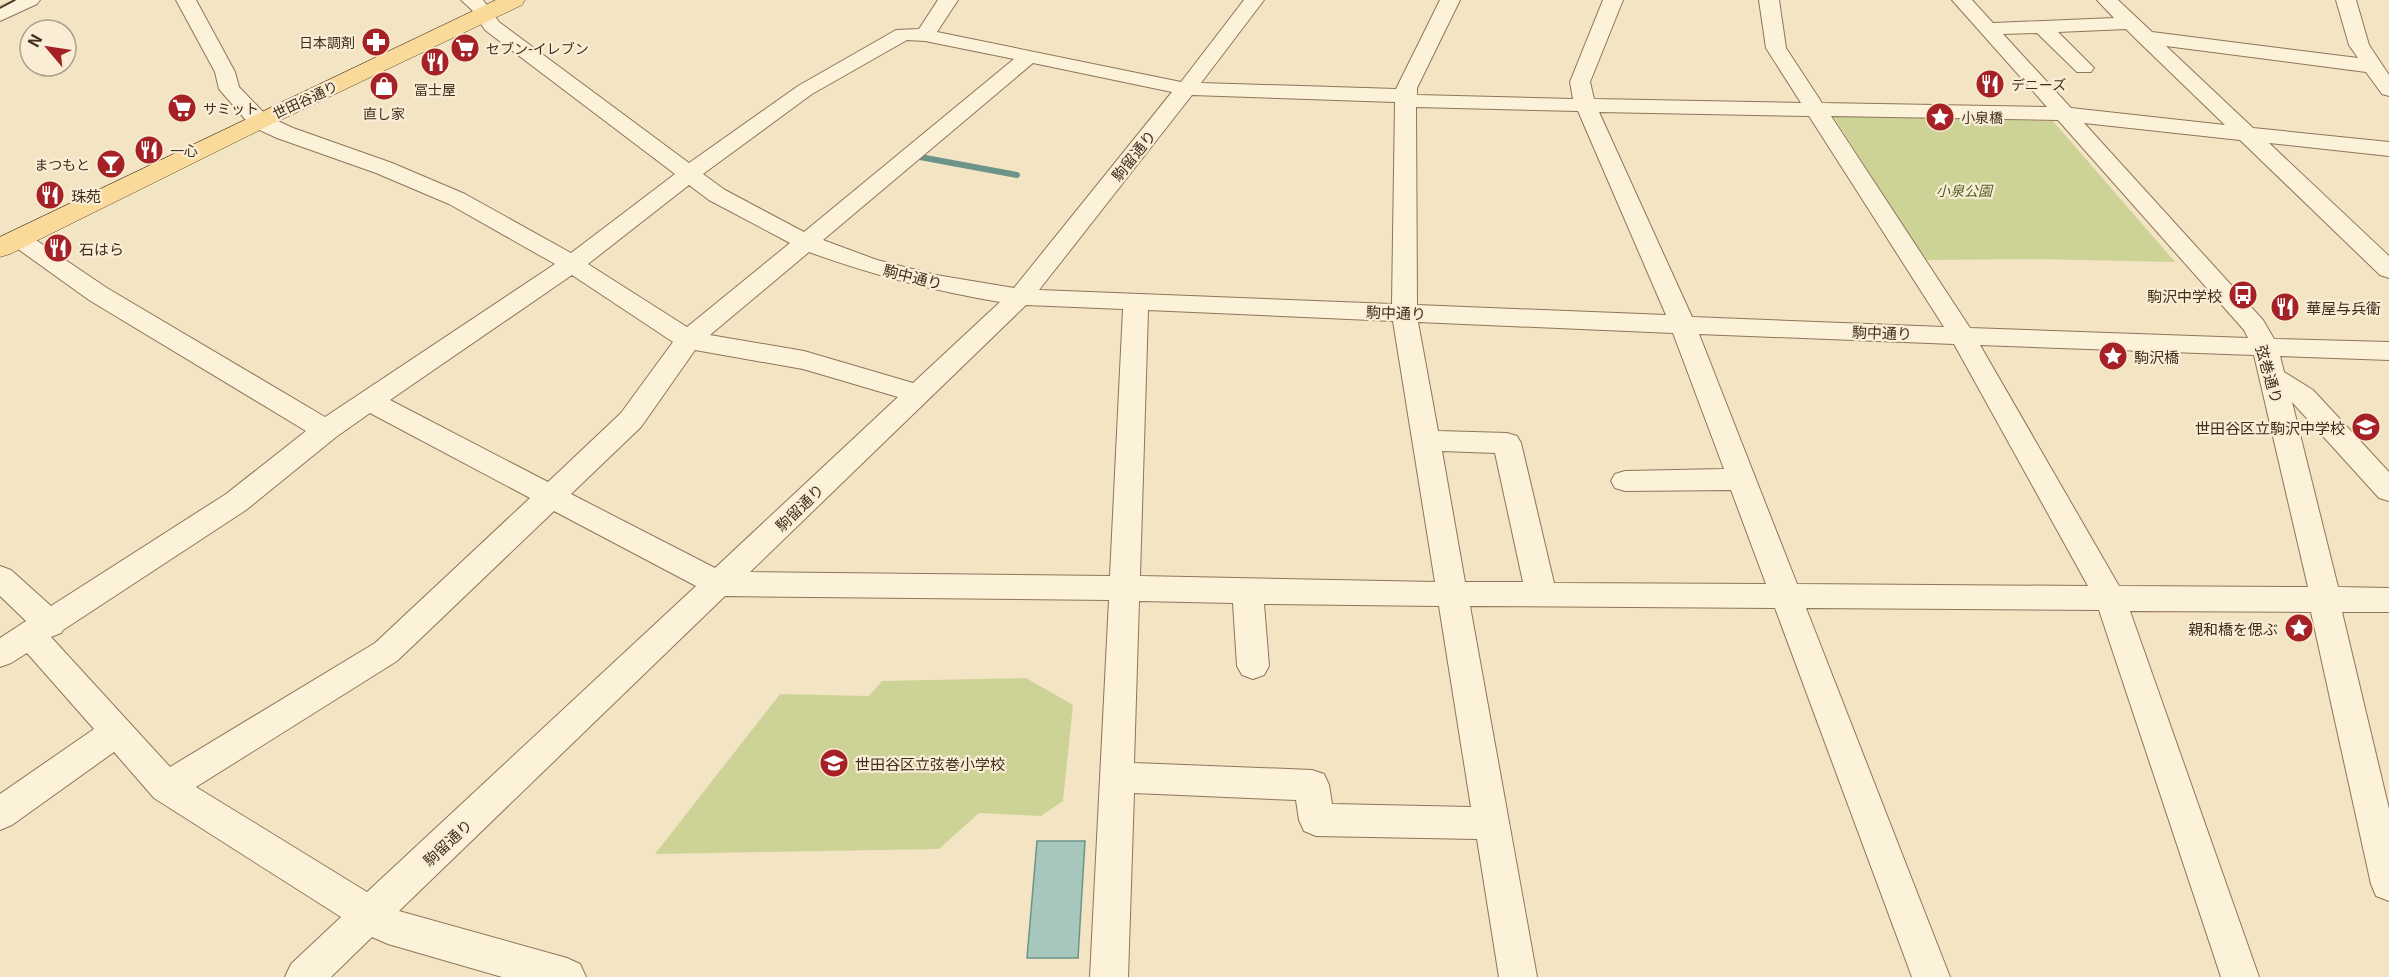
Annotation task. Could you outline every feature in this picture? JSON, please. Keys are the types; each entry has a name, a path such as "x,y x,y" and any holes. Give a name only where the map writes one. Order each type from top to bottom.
{"main road":[{"name":"世田谷通り","path":"9,243 259,121 477,8 514,0"}],"street":[{"path":"0,15 30,0"},
{"path":"186,0 225,72 229,89 259,121 285,133 384,168 457,199 572,264 688,340 804,360 919,394"},
{"path":"926,35 948,0"},
{"name":"駒留通り","path":"304,977 1020,297 1254,0"},
{"path":"1450,0 1407,88 1404,313 1518,977"},
{"path":"1612,0 1580,82 1581,94 1683,325 1931,977"},
{"path":"1769,0 1776,48 1961,334 2110,598 2240,977"},
{"name":"弦巻通り","path":"1962,0 2254,326 2265,346 2322,579 2389,884"},
{"path":"2107,0 2389,270"},
{"path":"2346,0 2359,45 2389,90"},
{"name":"駒中通り","path":"477,8 492,26 725,200 806,242 849,259 917,279 1020,297 1683,325 2389,351"},
{"path":"2042,26 2084,68"},
{"path":"1987,29 2042,26 2138,30 2371,66"},
{"path":"0,654 236,502 326,430 572,264 689,174 806,90 903,34 926,35 1186,89 1390,94 1420,102 1586,103 2062,114 2389,149"},
{"path":"166,787 386,652 631,420 688,340 1029,57"},
{"path":"9,243 326,430"},
{"path":"2364,246 2389,251"},
{"path":"1109,977 1136,302"},
{"path":"2272,376 2304,397 2389,490"},
{"path":"369,401 719,584 1124,588 1248,592 2389,600"},
{"path":"1426,441 1507,443 1541,594"},
{"path":"1625,481 1742,479"},
{"path":"0,578 117,731 166,787 388,926 567,977"},
{"path":"1248,592 1253,666"},
{"path":"0,814 117,731"},
{"path":"1118,777 1312,785 1316,820 1491,823"}],"green space":[{"name":"小泉公園","path":"1833,116 2053,121 2175,262 2034,259 1925,260"},
{"path":"1026,678 1073,705 1063,801 1041,816 979,813 939,849 655,854 780,694 869,696 882,681"}],"water":[{"path":"1037,841 1085,841 1078,958 1027,958"}],"waterway":[{"path":"920,157 1017,175"}],"tram line":[{"path":"0,8 15,0"}],"place":[{"name":"日本調剤","path":"376,42"},
{"name":"セブン-イレブン","path":"465,48"},
{"name":"冨士屋","path":"435,62"},
{"name":"デニーズ","path":"1990,84"},
{"name":"直し家","path":"384,86"},
{"name":"サミット","path":"182,108"},
{"name":"小泉橋","path":"1940,117"},
{"name":"一心","path":"149,150"},
{"name":"まつもと","path":"111,164"},
{"name":"珠苑","path":"50,195"},
{"name":"石はら","path":"58,248"},
{"name":"駒沢中学校","path":"2243,295"},
{"name":"華屋与兵衛","path":"2285,307"},
{"name":"駒沢橋","path":"2113,356"},
{"name":"世田谷区立駒沢中学校","path":"2366,427"},
{"name":"親和橋を偲ぶ","path":"2299,628"},
{"name":"世田谷区立弦巻小学校","path":"834,763"}]}
